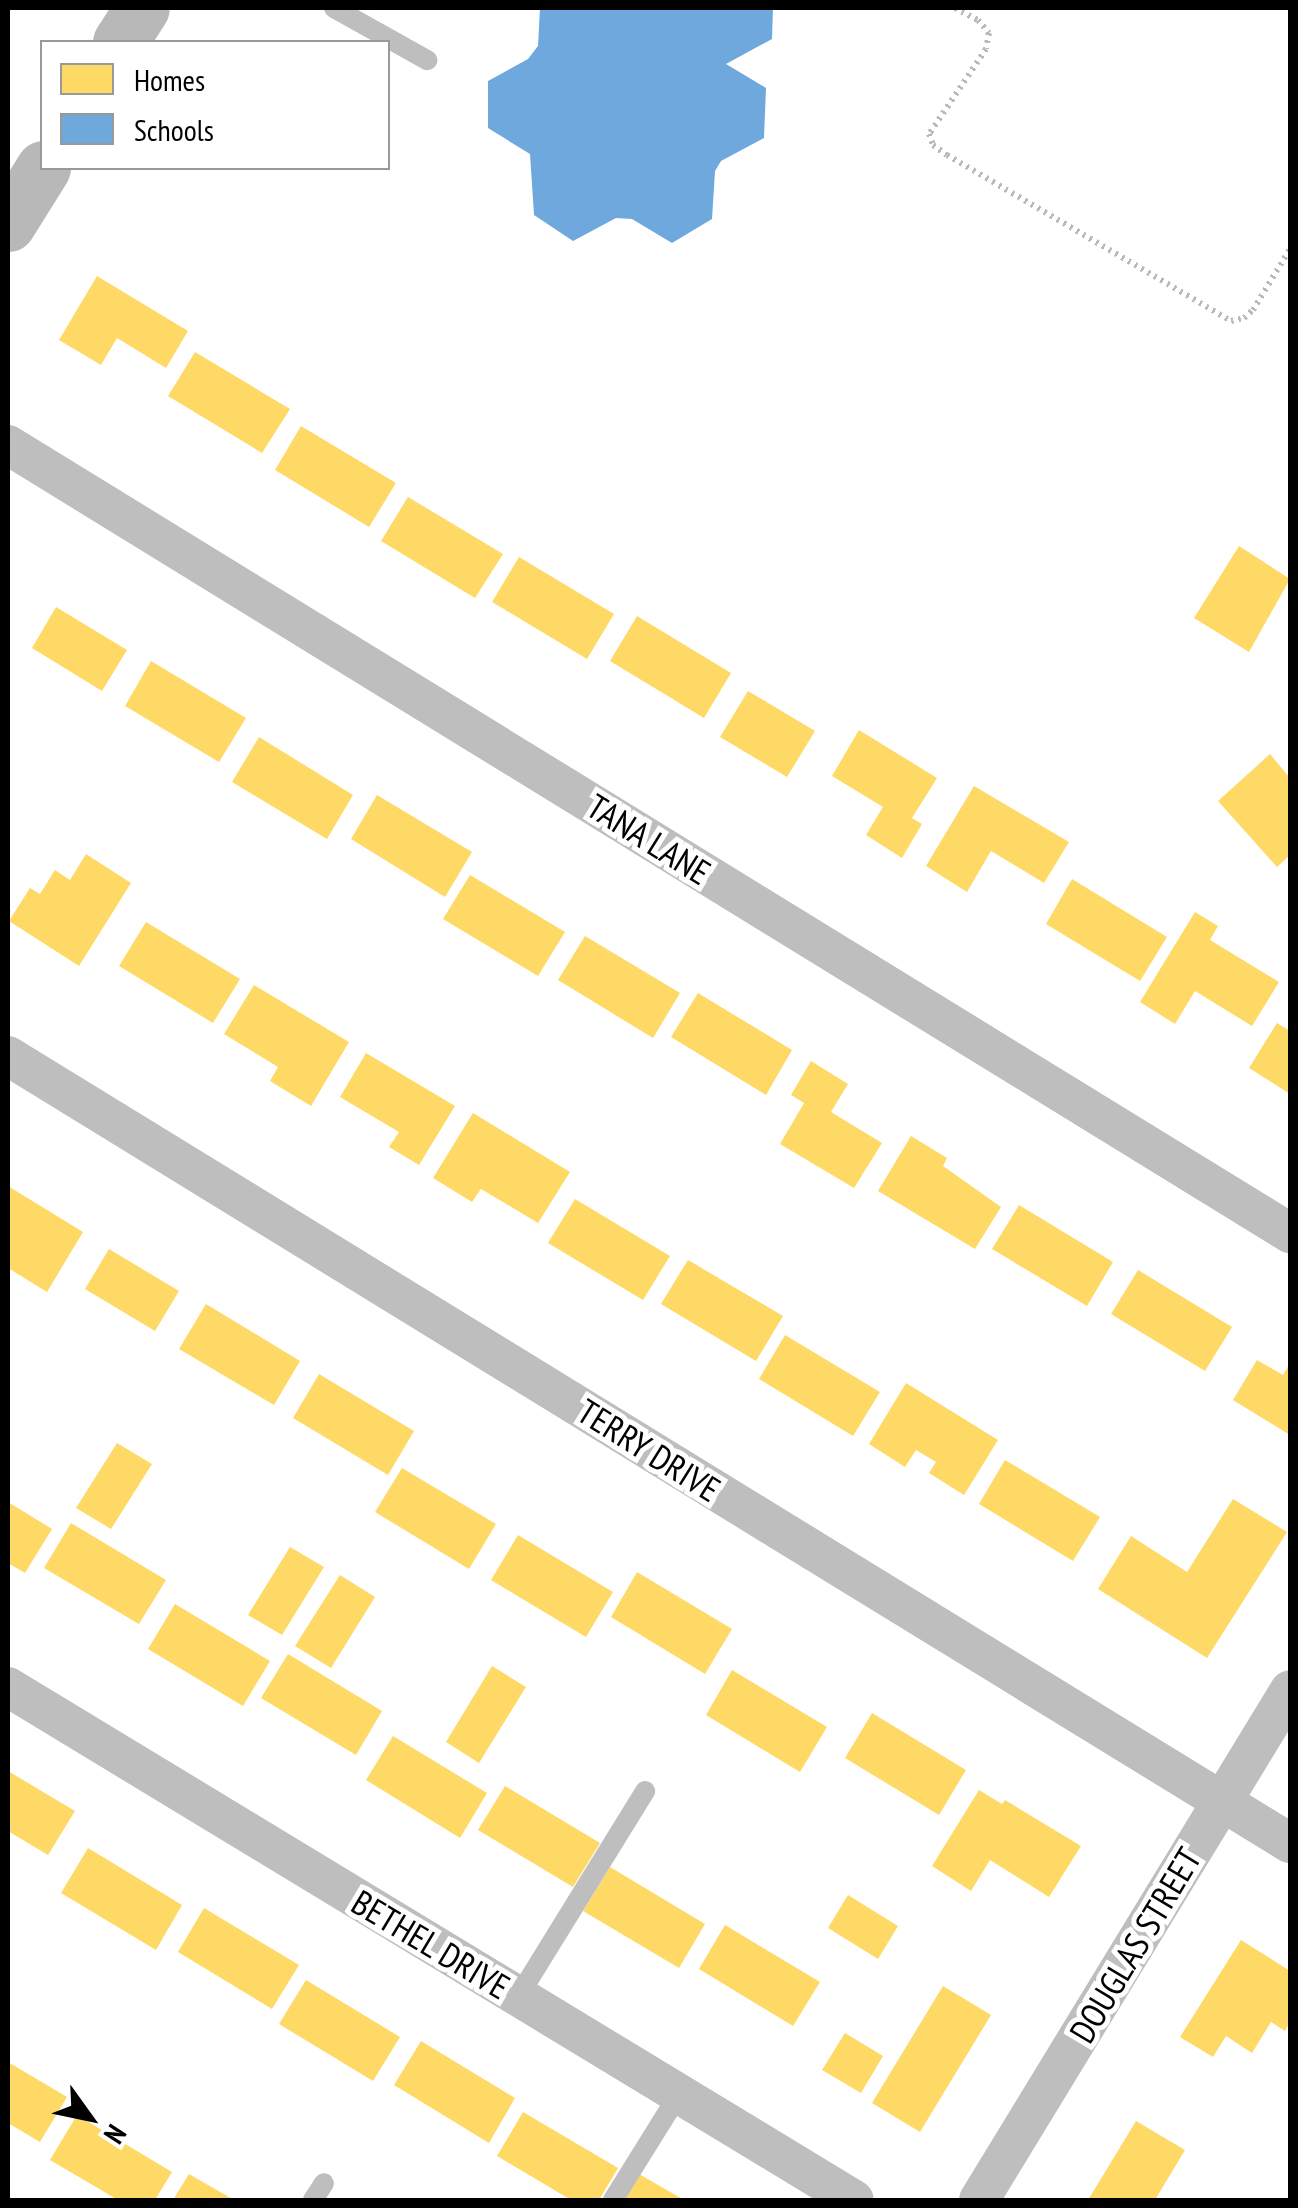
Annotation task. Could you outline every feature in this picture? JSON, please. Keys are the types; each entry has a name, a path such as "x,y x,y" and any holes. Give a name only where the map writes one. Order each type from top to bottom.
{"street":[{"path":"121,40 142,8"},
{"path":"8,224 42,170"},
{"name":"TANA LANE","path":"8,445 1290,1233"},
{"name":"TERRY DRIVE","path":"8,1056 1290,1843"},
{"name":"BETHEL DRIVE","path":"8,1687 854,2200"},
{"name":"DOUGLAS STREET","path":"979,2200 1290,1690"}],"lane":[{"path":"334,8 427,60"},
{"path":"518,1997 645,1791"},
{"path":"613,2200 679,2094"}],"path":[{"path":"955,8 978,20 990,32 986,48 929,134 933,145 1232,321 1244,318 1252,310 1290,249"}],"building: Homes":[{"path":"97,276 188,331 166,368 117,338 101,365 59,340"},
{"path":"195,352 290,409 262,453 168,396"},
{"path":"301,426 396,483 369,527 275,470"},
{"path":"408,497 503,554 475,598 381,541"},
{"path":"1239,546 1290,579 1249,652 1194,618"},
{"path":"519,557 614,614 587,659 492,602"},
{"path":"56,607 127,650 102,691 32,648"},
{"path":"637,616 731,673 704,718 610,661"},
{"path":"151,661 246,718 219,762 125,706"},
{"path":"748,691 815,731 787,777 720,737"},
{"path":"859,730 937,778 912,818 922,824 902,858 866,835 883,807 832,776"},
{"path":"259,737 353,795 327,839 232,782"},
{"path":"1270,754 1290,778 1290,855 1277,867 1218,801"},
{"path":"974,786 1069,842 1044,883 991,851 967,892 926,866"},
{"path":"377,795 472,852 445,897 351,839"},
{"path":"86,854 131,883 79,966 9,921 30,888 40,894 55,870 70,880"},
{"path":"470,875 565,932 538,976 443,919"},
{"path":"1072,879 1167,937 1140,981 1046,924"},
{"path":"1195,912 1218,926 1210,940 1279,982 1252,1026 1195,991 1175,1024 1140,1002"},
{"path":"146,922 240,979 213,1023 119,966"},
{"path":"585,936 680,993 653,1038 558,980"},
{"path":"254,985 349,1042 311,1106 270,1081 278,1067 224,1034"},
{"path":"698,993 792,1050 766,1095 671,1037"},
{"path":"1277,1023 1290,1031 1290,1094 1249,1068"},
{"path":"366,1053 455,1106 419,1165 389,1147 399,1132 340,1097"},
{"path":"811,1061 848,1084 831,1112 882,1143 854,1188 780,1144 804,1103 791,1095"},
{"path":"473,1113 570,1172 538,1223 481,1189 472,1202 433,1178"},
{"path":"911,1136 947,1158 943,1166 1001,1207 975,1249 878,1191"},
{"path":"8,1186 83,1232 47,1292 8,1268"},
{"path":"575,1199 670,1256 643,1300 548,1243"},
{"path":"1019,1205 1113,1262 1087,1306 992,1249"},
{"path":"109,1249 179,1291 155,1331 85,1289"},
{"path":"688,1260 783,1316 756,1361 661,1304"},
{"path":"1138,1270 1232,1327 1205,1371 1111,1314"},
{"path":"206,1304 300,1361 274,1405 179,1349"},
{"path":"785,1335 880,1392 853,1436 759,1379"},
{"path":"1257,1360 1283,1375 1290,1363 1290,1435 1233,1400"},
{"path":"319,1374 414,1431 388,1475 293,1418"},
{"path":"906,1383 998,1440 964,1495 929,1473 936,1462 916,1450 905,1467 869,1444"},
{"path":"117,1443 152,1464 111,1529 76,1508"},
{"path":"1005,1460 1100,1517 1073,1561 979,1504"},
{"path":"402,1468 496,1524 469,1569 375,1512"},
{"path":"1233,1499 1287,1532 1207,1658 1098,1589 1131,1536 1187,1572"},
{"path":"8,1502 52,1529 25,1573 8,1563"},
{"path":"71,1523 166,1580 139,1624 44,1568"},
{"path":"518,1535 613,1592 586,1637 491,1580"},
{"path":"290,1547 324,1567 282,1635 248,1615"},
{"path":"637,1572 732,1629 705,1674 611,1617"},
{"path":"340,1575 375,1597 331,1668 295,1646"},
{"path":"175,1604 270,1661 243,1706 148,1649"},
{"path":"288,1654 382,1711 356,1755 261,1698"},
{"path":"492,1666 526,1687 479,1763 446,1742"},
{"path":"732,1670 827,1727 800,1772 706,1715"},
{"path":"872,1713 966,1770 939,1815 845,1758"},
{"path":"393,1736 487,1793 460,1838 366,1780"},
{"path":"8,1771 75,1811 48,1855 8,1831"},
{"path":"505,1786 600,1843 573,1887 478,1830"},
{"path":"979,1790 1002,1804 1005,1800 1081,1846 1049,1897 990,1860 971,1891 932,1866"},
{"path":"88,1848 182,1905 156,1950 61,1893"},
{"path":"610,1867 705,1924 679,1968 583,1911"},
{"path":"848,1895 898,1926 878,1959 828,1928"},
{"path":"204,1908 299,1965 272,2009 178,1952"},
{"path":"725,1925 820,1982 793,2026 699,1969"},
{"path":"1241,1940 1290,1971 1290,2021 1285,2031 1271,2022 1252,2053 1226,2036 1213,2057 1180,2037"},
{"path":"306,1980 400,2037 373,2081 279,2024"},
{"path":"943,1986 991,2015 920,2132 872,2103"},
{"path":"845,2033 883,2056 861,2093 822,2070"},
{"path":"421,2041 515,2098 489,2143 394,2085"},
{"path":"8,2062 67,2097 40,2142 8,2123"},
{"path":"523,2112 618,2168 599,2200 571,2200 497,2156"},
{"path":"77,2115 172,2172 155,2200 118,2200 50,2160"},
{"path":"1136,2121 1185,2150 1155,2200 1088,2200"},
{"path":"189,2174 234,2200 173,2200"},
{"path":"639,2174 684,2200 623,2200"}],"building: Schools":[{"path":"540,8 773,8 772,39 726,64 766,88 764,138 721,161 715,171 712,219 672,243 632,219 616,218 573,241 534,215 530,154 488,128 488,81 528,59 538,46"}]}
